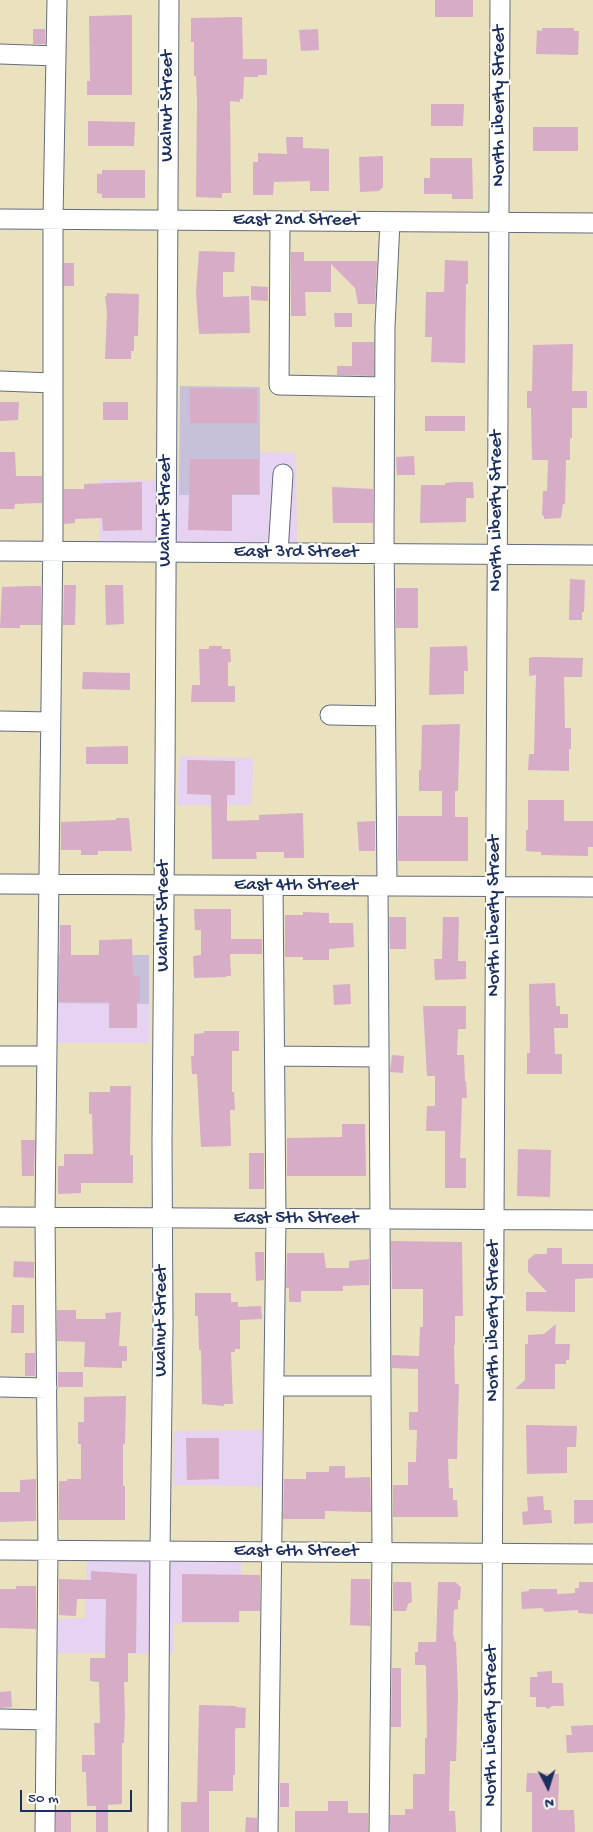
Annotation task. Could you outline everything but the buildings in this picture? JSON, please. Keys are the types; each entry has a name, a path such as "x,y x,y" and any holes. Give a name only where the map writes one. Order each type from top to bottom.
{"street":[{"path":"45,1832 48,1550 45,1217 46,1056 52,552 53,219 57,0"},
{"name":"Walnut Street","path":"158,1832 163,1324 169,0"},
{"name":"North Liberty Street","path":"491,1832 500,0"},
{"path":"0,54 56,56"},
{"name":"East 2nd Street","path":"0,219 593,223"},
{"path":"280,221 279,386 385,387"},
{"path":"378,1832 382,1552 379,1057 385,716 385,326 390,222"},
{"path":"0,381 53,383"},
{"path":"278,553 283,474"},
{"name":"East 3rd Street","path":"0,552 593,555"},
{"path":"330,714 385,716"},
{"path":"0,721 50,722"},
{"name":"East 4th Street","path":"0,884 593,887"},
{"path":"268,1832 276,1219 273,886"},
{"path":"0,1056 46,1056"},
{"path":"275,1056 379,1057"},
{"name":"East 5th Street","path":"0,1217 593,1220"},
{"path":"0,1386 46,1388"},
{"path":"274,1386 381,1386"},
{"name":"East 6th Street","path":"0,1550 593,1554"},
{"path":"0,1719 46,1720"}],"shaded area":[{"path":"180,386 260,387 260,495 179,495"},
{"path":"260,452 296,453 297,543 100,542 99,480 179,481 179,495 260,495"},
{"path":"179,756 253,758 252,805 177,805"},
{"path":"51,955 149,955 149,1004 50,1003"},
{"path":"50,1003 149,1004 149,1043 51,1043"},
{"path":"267,1430 265,1486 173,1485 173,1431"},
{"path":"87,1561 241,1561 240,1623 173,1624 173,1654 54,1653 55,1619 85,1618"}]}
